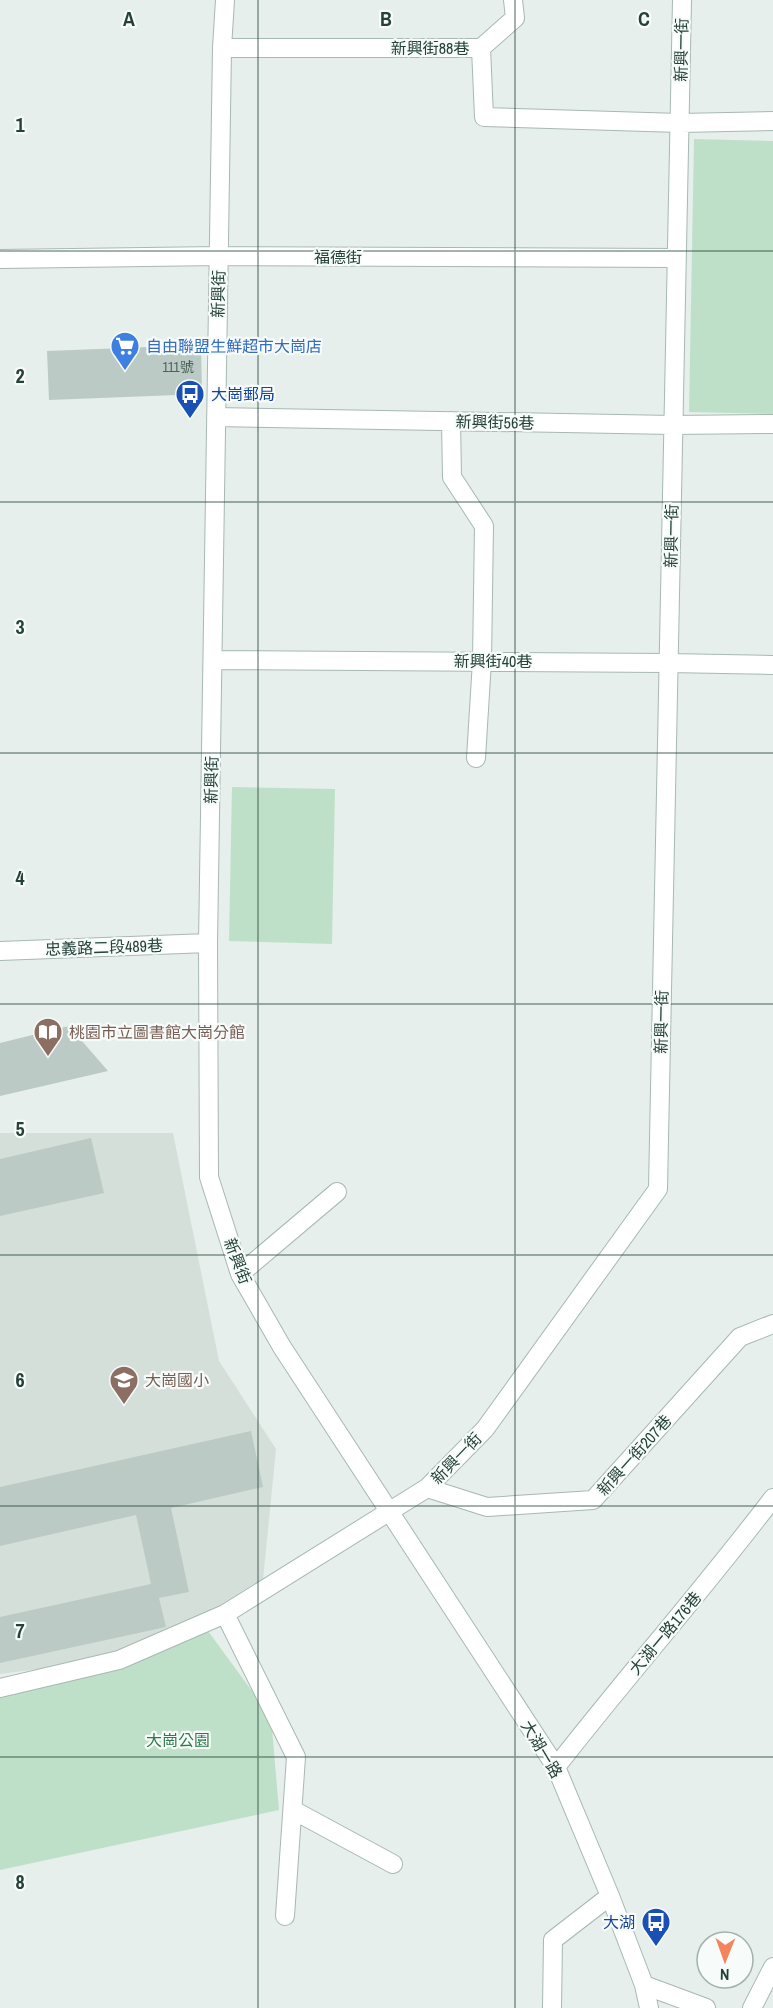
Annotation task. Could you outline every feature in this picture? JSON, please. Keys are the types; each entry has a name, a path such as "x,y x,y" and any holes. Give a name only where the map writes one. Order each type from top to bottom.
{"street":[{"name":"新興街","path":"225,0 222,48 208,943 210,1177 240,1274 282,1347 390,1512"},
{"path":"481,48 515,18 513,0"},
{"name":"新興一街","path":"0,1688 119,1660 225,1614 427,1488 485,1429 658,1189 682,0"},
{"name":"新興街88巷","path":"222,48 481,48 484,117 680,123"},
{"path":"680,123 773,121"},
{"name":"福德街","path":"0,259 219,256 676,258"},
{"name":"新興街56巷","path":"216,417 673,425 773,424"},
{"path":"451,421 452,477 484,526 482,661 477,759"},
{"name":"新興街40巷","path":"213,660 773,665"},
{"name":"忠義路二段489巷","path":"0,951 208,943"},
{"path":"240,1274 337,1192"},
{"name":"新興一街207巷","path":"427,1488 487,1507 593,1500 740,1337 773,1324"},
{"name":"大湖一路176巷","path":"555,1767 727,1558 773,1498"},
{"name":"大湖一路","path":"390,1512 555,1767 610,1896 644,1985 650,2008"},
{"path":"225,1614 296,1757 285,1916"},
{"path":"293,1809 393,1864"},
{"path":"552,2008 553,1940 610,1896"},
{"path":"752,2008 773,1967"},
{"path":"644,1985 706,2008"}],"shaded area":[{"name":"大崗國小","path":"0,1133 173,1133 219,1361 276,1449 263,1580 224,1609 84,1663 0,1674"}],"green space":[{"path":"694,139 773,141 773,414 689,412"},
{"path":"232,787 335,789 332,944 229,941"},
{"name":"大崗公園","path":"208,1631 271,1717 279,1810 0,1870 0,1694"}],"building":[{"name":"自由聯盟生鮮超市大崗店","path":"201,345 202,394 49,400 47,351"},
{"name":"桃園市立圖書館大崗分館","path":"69,1026 108,1071 0,1096 0,1043"},
{"path":"91,1138 104,1193 0,1216 0,1159"},
{"path":"251,1431 263,1487 171,1508 189,1592 159,1598 166,1627 0,1663 0,1617 151,1584 136,1515 0,1546 0,1487"}],"place":[{"name":"自由聯盟生鮮超市大崗店","path":"125,372"},
{"name":"大崗郵局","path":"190,420"},
{"name":"桃園市立圖書館大崗分館","path":"48,1058"},
{"name":"大崗國小","path":"124,1406"},
{"name":"大湖","path":"656,1948"}]}
